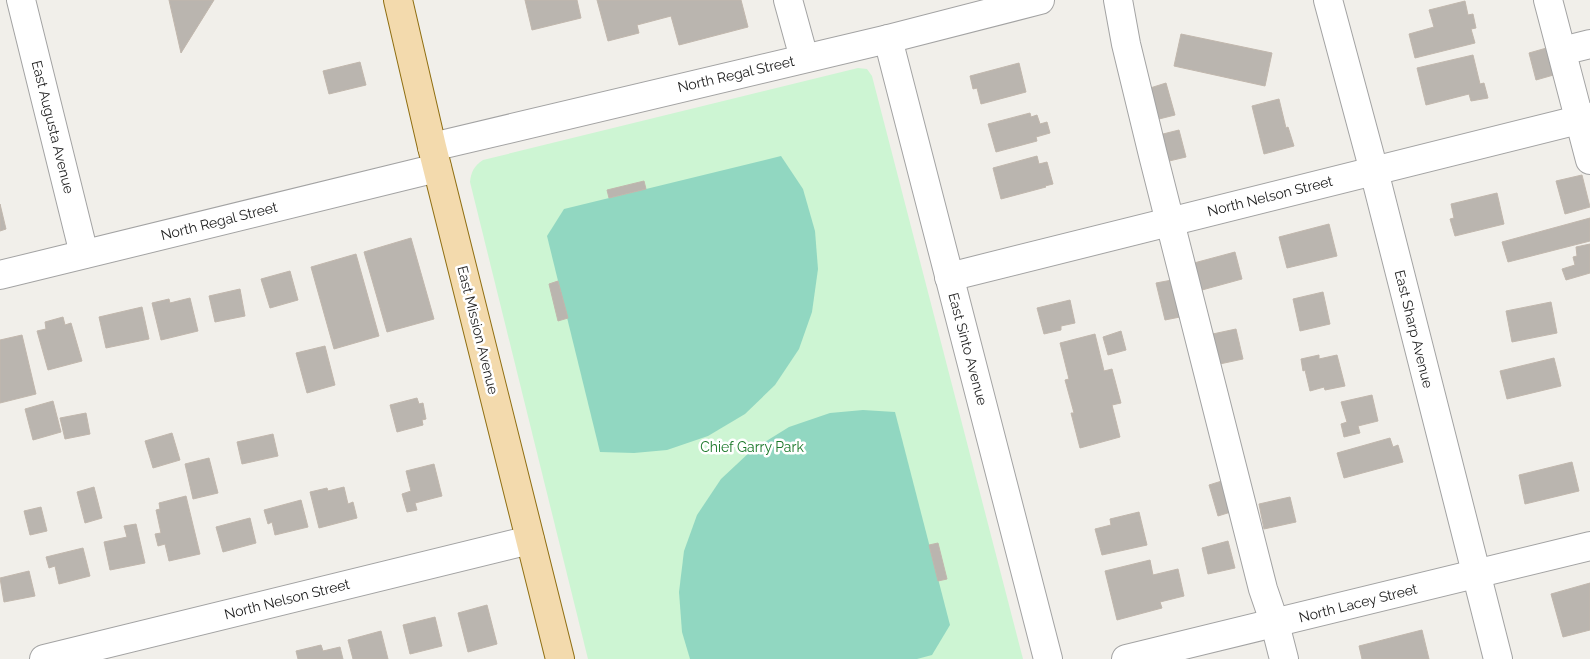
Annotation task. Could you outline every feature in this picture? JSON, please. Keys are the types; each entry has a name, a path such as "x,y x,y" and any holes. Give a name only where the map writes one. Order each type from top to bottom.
{"main road":[{"name":"East Mission Avenue","path":"398,0 434,158 560,659"}],"street":[{"name":"East Augusta Avenue","path":"21,0 84,254"},
{"path":"788,0 804,58"},
{"name":"North Regal Street","path":"0,275 84,254 804,58 888,39 1040,0"},
{"path":"1118,0 1126,44 1170,221 1263,589 1284,659"},
{"name":"East Sharp Avenue","path":"1328,0 1374,171 1498,659"},
{"path":"1548,0 1562,51 1585,118 1590,160"},
{"name":"East Sinto Avenue","path":"888,39 1048,659"},
{"path":"1562,51 1590,44"},
{"name":"North Nelson Street","path":"949,277 1585,118"},
{"name":"North Nelson Street","path":"44,659 530,540"},
{"name":"North Lacey Street","path":"1126,659 1590,546"}],"green space":[{"name":"Chief Garry Park","path":"858,68 867,69 872,76 1023,659 588,659 470,182 472,172 483,160"},
{"path":"781,156 803,189 815,231 818,269 812,312 799,349 775,385 745,414 708,436 667,450 634,453 600,452 547,236 564,209"},
{"path":"863,410 895,412 950,625 932,655 917,659 690,659 682,632 679,592 684,551 697,515 721,479 752,450 789,427 830,413"}],"building":[{"path":"169,0 214,0 181,53"},
{"path":"525,0 577,0 581,18 532,30"},
{"path":"597,0 741,0 748,27 679,45 671,16 637,25 639,33 608,41"},
{"path":"1465,1 1468,15 1473,14 1476,28 1471,29 1475,43 1415,58 1409,34 1434,27 1429,10"},
{"path":"1181,34 1272,53 1265,86 1174,66"},
{"path":"1550,47 1557,74 1536,80 1529,53"},
{"path":"1473,55 1480,84 1484,83 1488,98 1471,101 1469,94 1426,105 1417,68"},
{"path":"360,62 366,85 329,94 323,71"},
{"path":"1019,63 1026,92 981,104 977,88 973,89 970,76"},
{"path":"1166,83 1175,115 1155,120 1147,89"},
{"path":"1279,99 1286,128 1288,127 1294,146 1264,154 1252,106"},
{"path":"1030,113 1031,117 1037,115 1040,124 1047,122 1050,133 1036,137 1037,141 996,152 988,124"},
{"path":"1179,130 1186,157 1165,162 1159,135"},
{"path":"1037,156 1039,164 1047,162 1053,184 1001,199 993,168"},
{"path":"1582,175 1590,207 1565,214 1556,181"},
{"path":"644,181 646,189 609,198 607,190"},
{"path":"1497,193 1504,224 1455,236 1450,219 1454,218 1451,204"},
{"path":"0,204 6,229 0,231"},
{"path":"1590,218 1590,241 1508,262 1502,242"},
{"path":"1329,224 1337,256 1287,268 1279,237"},
{"path":"411,238 434,319 387,332 364,252"},
{"path":"1590,244 1590,273 1566,280 1562,269 1575,265 1573,257 1577,256 1576,247"},
{"path":"1235,252 1242,279 1202,290 1194,263"},
{"path":"356,254 379,336 334,349 311,267"},
{"path":"290,271 298,300 270,308 261,279"},
{"path":"1172,280 1180,317 1165,320 1156,283"},
{"path":"558,281 568,318 558,321 549,284"},
{"path":"240,289 245,316 215,322 209,296"},
{"path":"1323,292 1330,324 1300,331 1293,299"},
{"path":"190,298 198,331 161,340 152,303 169,299 170,303"},
{"path":"1070,300 1075,323 1061,326 1061,330 1044,334 1037,308"},
{"path":"1551,302 1557,333 1512,342 1506,311"},
{"path":"142,307 149,339 106,348 99,317"},
{"path":"63,317 65,325 71,323 82,361 48,370 37,331 46,329 45,322"},
{"path":"1236,329 1243,359 1215,365 1208,335"},
{"path":"1121,331 1126,350 1108,355 1103,337"},
{"path":"1095,334 1104,371 1112,369 1121,403 1112,405 1120,437 1080,448 1071,413 1074,413 1065,380 1069,379 1060,343"},
{"path":"22,335 36,394 0,403 0,340"},
{"path":"325,346 335,385 307,393 296,353"},
{"path":"1319,355 1319,359 1337,355 1345,386 1325,390 1324,387 1310,391 1301,359"},
{"path":"1554,358 1561,386 1507,399 1500,371"},
{"path":"1372,395 1378,421 1358,426 1360,433 1344,437 1341,424 1347,422 1341,402"},
{"path":"417,398 419,404 423,403 426,419 422,420 423,425 397,432 390,405"},
{"path":"53,401 61,432 33,440 25,409"},
{"path":"86,413 90,434 65,439 60,418"},
{"path":"172,433 180,460 153,468 145,441"},
{"path":"273,434 278,456 242,464 237,442"},
{"path":"1390,438 1393,447 1398,445 1403,462 1344,478 1337,453"},
{"path":"209,458 218,493 193,499 185,464"},
{"path":"1572,462 1579,491 1525,504 1519,475"},
{"path":"434,464 442,496 415,503 417,510 407,512 402,494 411,491 406,471"},
{"path":"1225,480 1234,511 1218,516 1209,485"},
{"path":"94,487 102,518 85,523 77,492"},
{"path":"344,487 348,504 353,502 357,518 319,528 310,492 327,488 328,491"},
{"path":"186,496 200,554 169,561 165,544 158,546 155,534 161,533 156,510 160,509 159,503"},
{"path":"1290,497 1296,522 1264,529 1259,504"},
{"path":"301,500 308,527 275,535 272,522 268,524 264,510"},
{"path":"41,507 47,531 30,535 24,511"},
{"path":"1139,512 1147,545 1102,555 1095,529 1111,525 1110,519"},
{"path":"250,518 256,543 223,552 216,527"},
{"path":"136,524 145,563 110,570 104,542 127,537 124,526"},
{"path":"1228,541 1235,568 1208,574 1202,548"},
{"path":"938,543 947,579 938,581 929,545"},
{"path":"83,548 90,576 59,584 55,566 49,568 46,557"},
{"path":"1150,560 1153,575 1178,569 1184,596 1160,602 1162,608 1117,620 1105,571"},
{"path":"29,571 35,596 4,602 0,578"},
{"path":"1590,583 1590,630 1563,637 1551,594"},
{"path":"487,605 497,644 468,652 458,613"},
{"path":"435,617 442,646 410,654 403,625"},
{"path":"1422,630 1429,659 1362,659 1359,646"},
{"path":"381,631 388,659 353,659 348,640"},
{"path":"321,645 323,651 340,647 343,659 298,659 296,651"}]}
